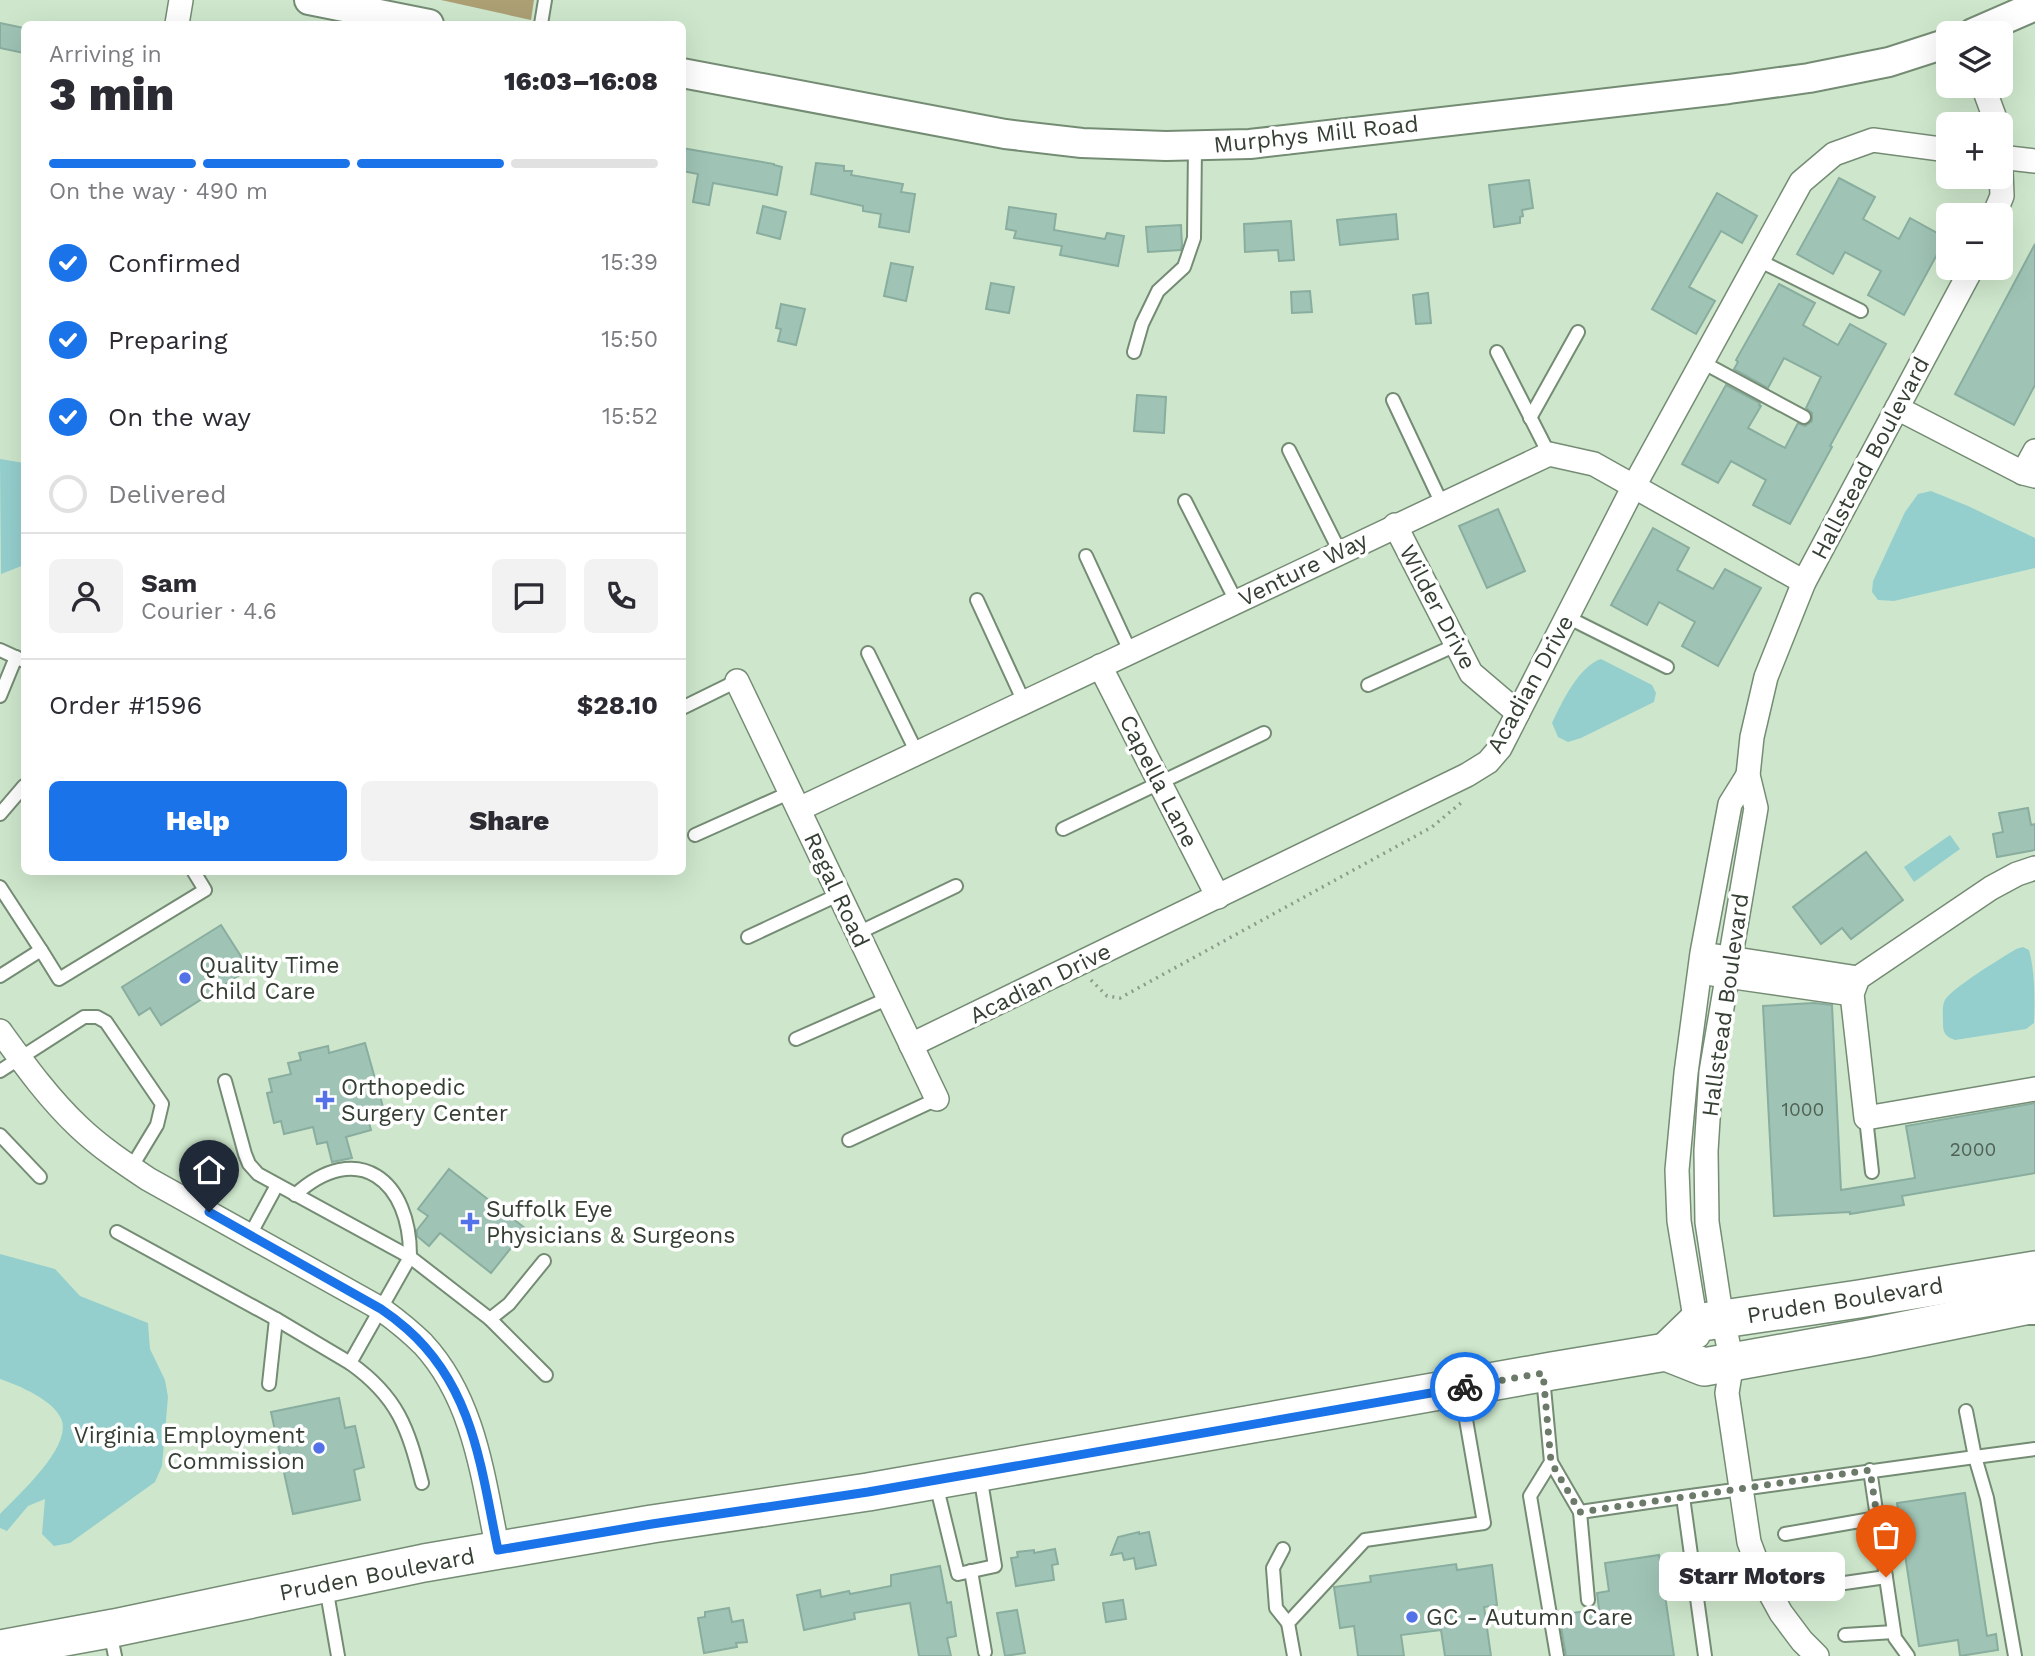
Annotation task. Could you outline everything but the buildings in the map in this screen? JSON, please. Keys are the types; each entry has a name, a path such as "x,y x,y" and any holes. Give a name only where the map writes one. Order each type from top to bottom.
{"main road":[{"name":"Pruden Boulevard","path":"1709,1321 1858,1299 2033,1296"},
{"name":"Pruden Boulevard","path":"1721,1374 2033,1296"},
{"path":"1666,1352 1709,1321"},
{"name":"Pruden Boulevard","path":"0,1649 112,1642 325,1583 498,1550 854,1494 1666,1352"},
{"path":"1666,1352 1721,1374"}],"street":[{"path":"178,21 181,0"},
{"path":"309,0 413,21"},
{"path":"2001,21 2035,6"},
{"name":"Murphys Mill Road","path":"686,74 1004,134 1082,143 1195,146 1250,144 1729,89 1810,78 1889,62 1936,47"},
{"name":"Acadian Drive","path":"911,1045 1467,775 1488,762 1500,748 1634,486 1801,182 1834,154 1873,140 1936,148"},
{"path":"2013,159 2035,161"},
{"name":"Hallstead Boulevard","path":"1709,1321 1706,1151 1711,1072 1756,808 1748,775 1752,737 1766,677 1804,582 1966,280"},
{"path":"1897,408 2029,475 2035,451"},
{"path":"1549,454 1594,464 1804,582"},
{"name":"Venture Way","path":"795,801 917,753 1549,454"},
{"name":"Wilder Drive","path":"1395,525 1471,673 1518,713"},
{"name":"Capella Lane","path":"1100,666 1218,897"},
{"name":"Regal Road","path":"737,681 937,1099"},
{"name":"Hallstead Boulevard","path":"1709,1321 1679,1221 1676,1170 1701,963 1730,804 1748,775"},
{"path":"1701,963 1855,986 1991,888 2035,868"},
{"path":"1855,986 1866,1118 2035,1089"},
{"path":"0,1031 48,1094 78,1126 111,1154 148,1179 381,1309 407,1328 425,1346 457,1394 471,1424 498,1550"},
{"path":"1709,1321 1721,1374 1749,1542 1764,1582 1782,1613 1802,1641 1817,1656"}],"lane":[{"path":"542,21 545,0"},
{"path":"1134,352 1142,324 1158,291 1184,267 1195,238 1195,146"},
{"path":"1758,260 1861,311"},
{"path":"1530,418 1578,332"},
{"path":"1497,352 1549,454"},
{"path":"1702,362 1804,417"},
{"path":"1393,400 1442,504"},
{"path":"1289,450 1340,552"},
{"path":"1185,501 1236,601"},
{"path":"1086,556 1130,651"},
{"path":"977,600 1024,702"},
{"path":"1567,617 1667,667"},
{"path":"1368,685 1456,645"},
{"path":"0,650 20,659 0,696"},
{"path":"868,653 917,753"},
{"path":"686,706 737,681"},
{"path":"1063,829 1264,733"},
{"path":"0,814 21,790"},
{"path":"695,835 795,801"},
{"path":"0,887 60,979 205,890 196,875"},
{"path":"858,933 956,886"},
{"path":"748,937 840,894"},
{"path":"0,976 41,950"},
{"path":"796,1039 889,998"},
{"path":"0,1071 84,1017 97,1017 106,1022 162,1104 157,1125 131,1168"},
{"path":"225,1081 249,1164 258,1174 410,1257 490,1319 546,1376"},
{"path":"849,1140 937,1099"},
{"path":"1866,1118 1872,1172"},
{"path":"0,1135 40,1177"},
{"path":"295,1195 310,1182 342,1171 359,1169 385,1181 403,1210 410,1241 410,1257 350,1363"},
{"path":"250,1235 277,1185"},
{"path":"117,1232 275,1319 368,1376 396,1406 412,1442 422,1483"},
{"path":"490,1319 509,1304 544,1261"},
{"path":"270,1384 275,1319"},
{"path":"1543,1373 1551,1462 1580,1512 1588,1600"},
{"path":"1288,1623 1366,1540 1484,1523 1461,1387"},
{"path":"1966,1411 1987,1498 2015,1656"},
{"path":"1580,1512 2035,1449"},
{"path":"1551,1462 1530,1496 1557,1656"},
{"path":"1870,1470 1895,1638 1908,1656"},
{"path":"935,1480 958,1574 995,1566 980,1472"},
{"path":"1683,1497 1705,1656"},
{"path":"1785,1534 1877,1518"},
{"path":"1283,1549 1273,1567 1276,1608 1288,1623 1294,1656"},
{"path":"971,1571 985,1652"},
{"path":"1810,1588 1886,1577"},
{"path":"325,1583 338,1656"},
{"path":"1845,1635 1894,1632"}],"path":[{"path":"1081,963 1094,984 1107,996 1120,998 1432,827 1463,802"}],"shaded area":[{"path":"441,0 534,0 531,20"}],"water":[{"path":"0,459 21,462 21,566 1,574"},
{"path":"1931,491 2035,538 2035,568 1894,601 1878,600 1872,592 1873,581 1905,512 1918,494"},
{"path":"1601,659 1652,685 1656,693 1654,702 1568,742 1558,737 1552,723 1579,677"},
{"path":"1950,835 1960,849 1914,882 1904,867"},
{"path":"2023,947 2029,950 2032,967 2034,1023 2026,1029 1955,1040 1947,1036 1943,1013 1944,1002 1948,996 1977,974"},
{"path":"0,1254 55,1269 80,1296 148,1323 150,1349 165,1380 168,1397 162,1466 155,1482 70,1543 54,1546 42,1534 45,1499 28,1506 7,1531 0,1528 0,1514 51,1458 62,1432 62,1421 44,1401 0,1379"}],"way so far":[{"path":"1465,1387 1543,1373 1551,1462 1580,1512 1870,1470 1886,1577"}],"place":[{"name":"Quality Time Child Care","path":"185,978"},
{"name":"Orthopedic Surgery Center","path":"325,1100"},
{"name":"Suffolk Eye Physicians & Surgeons","path":"470,1222"},
{"name":"Virginia Employment Commission","path":"319,1448"},
{"name":"Starr Motors","path":"1886,1577"},
{"name":"GC - Autumn Care","path":"1412,1617"}],"route":[{"path":"209,1212 381,1309 407,1328 425,1346 457,1394 471,1424 498,1550 868,1492 1465,1387"}]}
